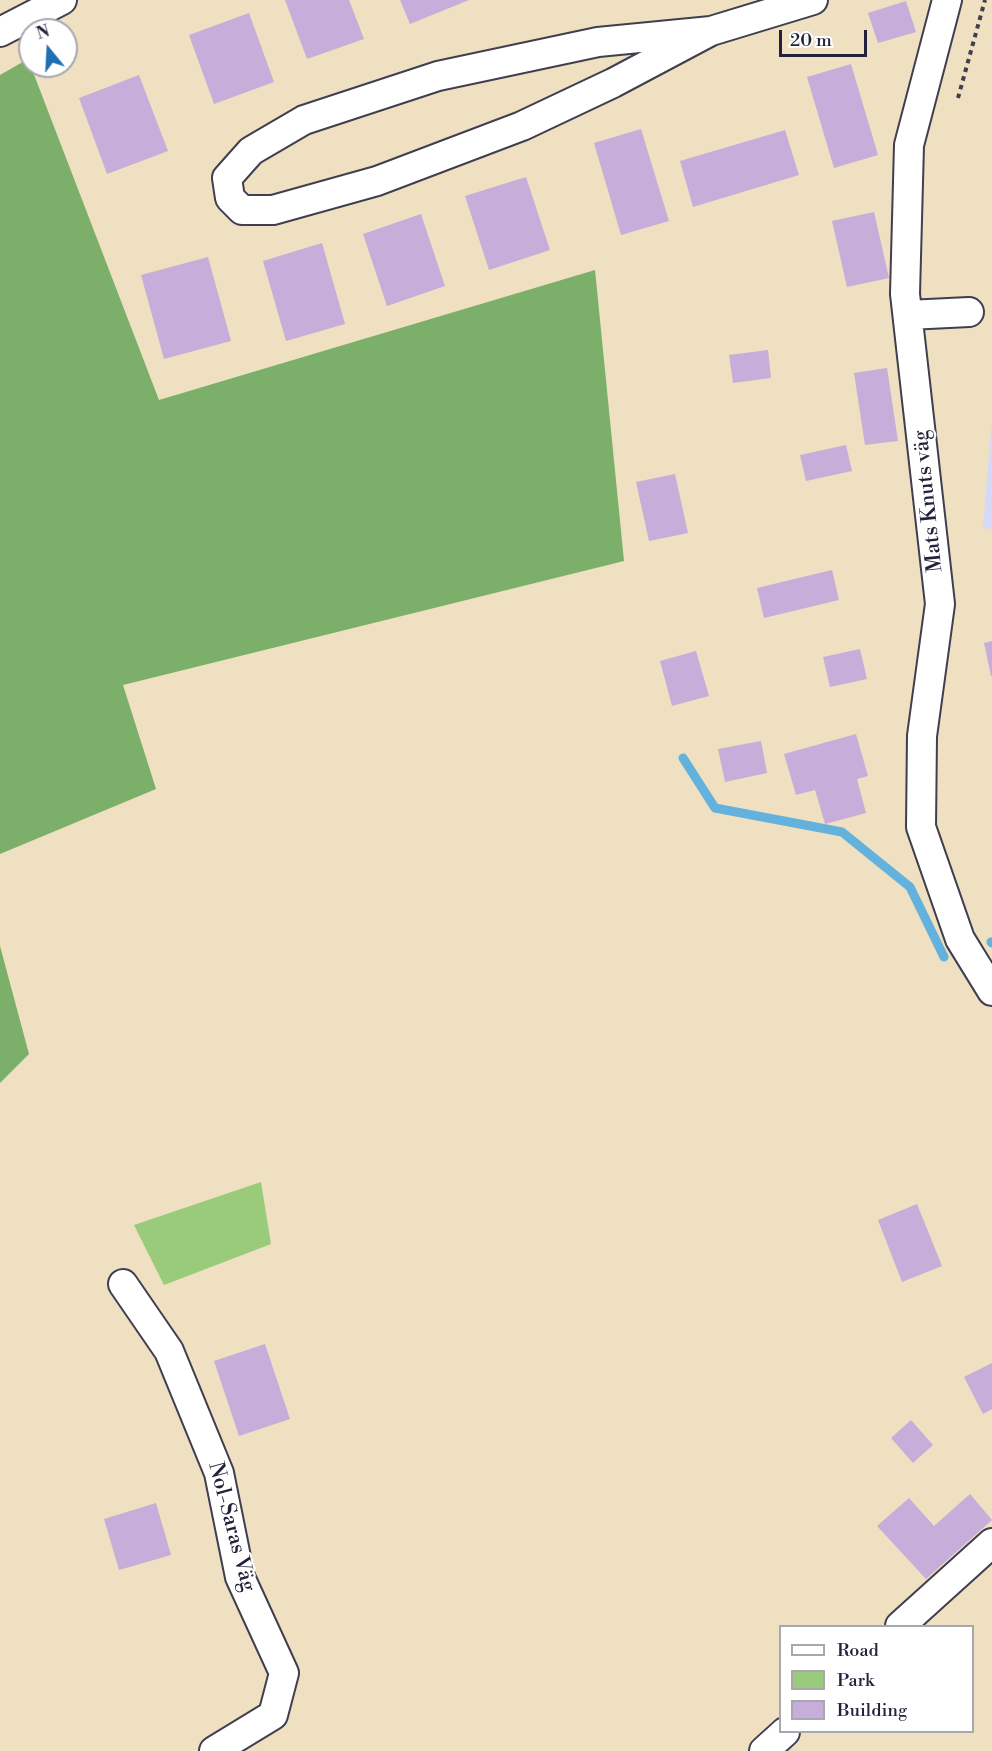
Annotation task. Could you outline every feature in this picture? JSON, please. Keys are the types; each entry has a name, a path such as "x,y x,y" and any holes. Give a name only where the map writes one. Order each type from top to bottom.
{"street":[{"path":"0,32 62,0"},
{"path":"711,31 598,42 438,76 304,120 251,151 227,178 230,198 242,210 273,210 377,181 522,126 613,83 711,31 813,0"},
{"name":"Mats Knuts väg","path":"947,0 909,145 905,294 940,604 922,736 921,826 960,939 992,991"},
{"path":"908,315 969,312"},
{"name":"Nol-Saras Väg","path":"123,1284 169,1351 219,1473 240,1577 284,1673 273,1715 214,1751"},
{"path":"901,1625 992,1543"},
{"path":"764,1751 783,1733"}],"path":[{"path":"958,98 985,0"}],"shaded area":[{"path":"992,418 992,528 983,529"}],"green space":[{"path":"18,65 18,78 35,78 159,400 595,270 624,561 123,685 156,789 0,854 0,75"},
{"path":"0,946 29,1054 0,1083"},
{"path":"261,1182 271,1244 164,1285 134,1225"}],"building":[{"path":"285,0 349,0 364,39 307,59"},
{"path":"400,0 469,0 410,24"},
{"path":"906,1 916,32 878,43 868,13"},
{"path":"249,13 274,82 214,104 189,35"},
{"path":"851,64 878,155 834,168 807,77"},
{"path":"139,75 168,151 107,174 79,98"},
{"path":"641,129 669,221 621,235 594,143"},
{"path":"785,130 799,175 693,207 680,161"},
{"path":"526,177 550,250 489,270 465,196"},
{"path":"874,212 889,278 847,287 832,221"},
{"path":"421,214 445,286 387,306 363,234"},
{"path":"322,243 345,324 286,341 263,261"},
{"path":"208,257 231,341 164,359 141,275"},
{"path":"768,350 771,378 733,383 729,355"},
{"path":"887,368 898,441 865,445 854,373"},
{"path":"846,445 852,471 806,481 800,455"},
{"path":"675,474 688,533 649,541 636,482"},
{"path":"832,570 839,600 764,618 757,588"},
{"path":"992,641 992,676 991,676 984,643"},
{"path":"860,649 867,679 830,687 823,657"},
{"path":"696,651 709,696 672,706 660,661"},
{"path":"856,734 868,776 857,779 866,813 825,824 815,790 796,795 784,754"},
{"path":"761,741 767,773 725,782 718,749"},
{"path":"917,1204 942,1266 902,1282 878,1220"},
{"path":"265,1344 290,1419 239,1436 214,1361"},
{"path":"992,1363 992,1409 983,1414 964,1377"},
{"path":"911,1420 933,1445 913,1463 891,1438"},
{"path":"970,1494 992,1520 926,1579 877,1526 909,1498 934,1526"},
{"path":"156,1503 171,1555 119,1570 104,1519"}],"waterway":[{"path":"683,758 715,808 842,832 910,887 944,957"}]}
